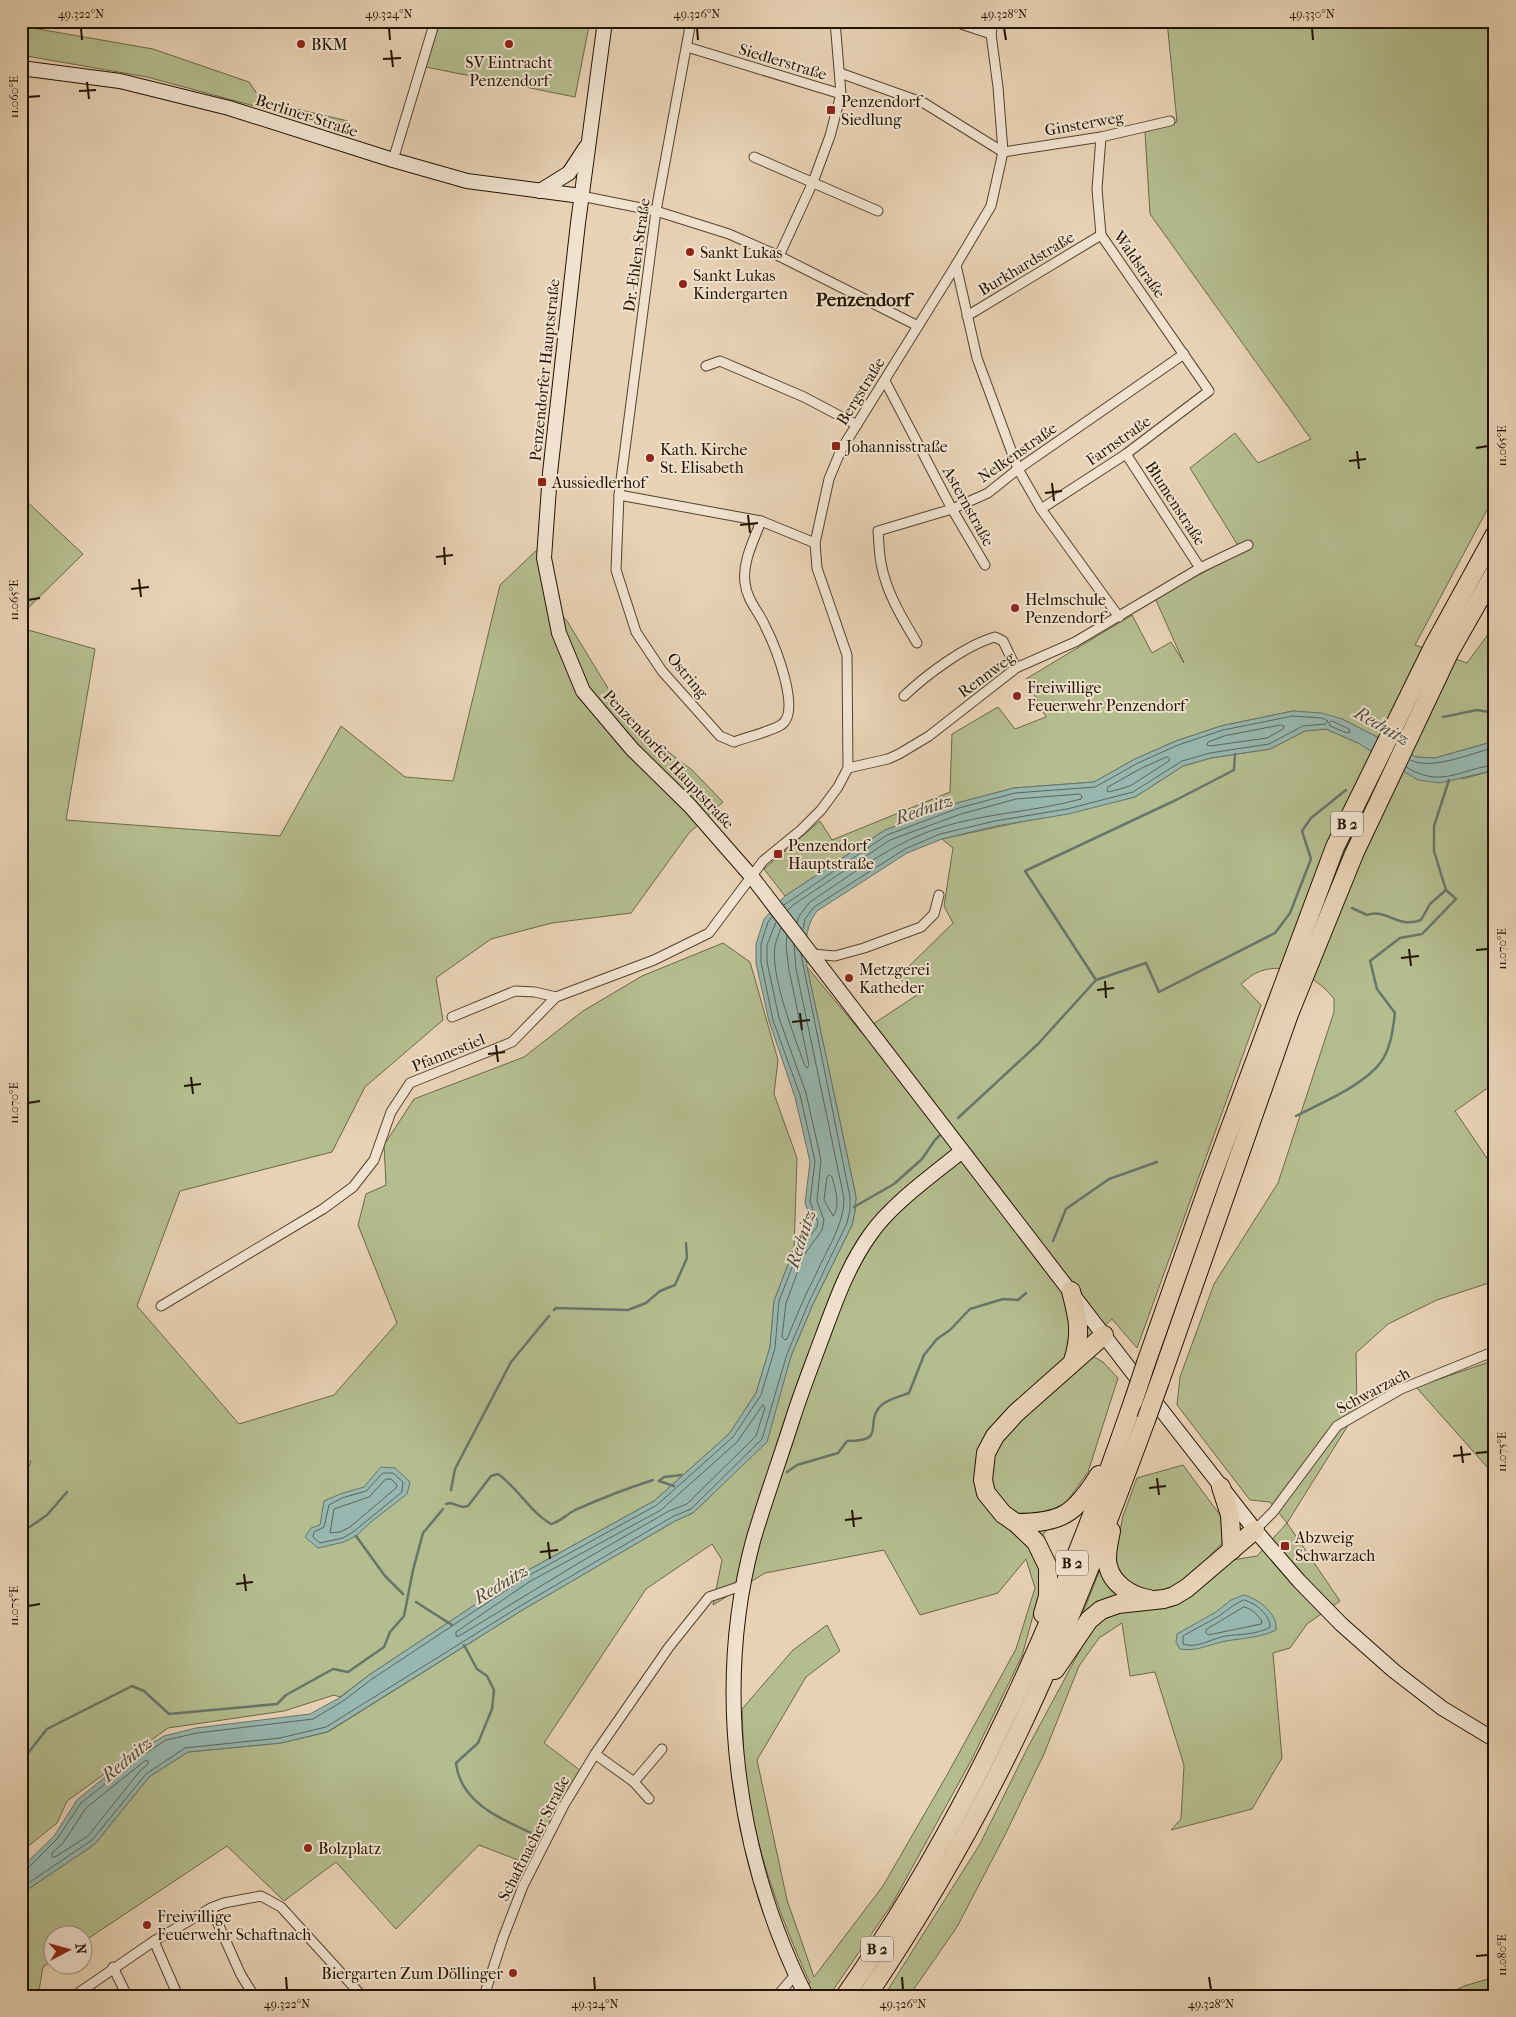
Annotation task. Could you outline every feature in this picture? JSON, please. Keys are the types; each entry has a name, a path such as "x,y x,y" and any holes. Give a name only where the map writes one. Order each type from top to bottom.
{"highway":[{"name":"B 2","path":"867,1996 914,1925 941,1878 1019,1731 1060,1638 1119,1494 1160,1381 1335,847 1442,648 1495,534"},
{"name":"B 2","path":"1442,648 1495,572"},
{"name":"B 2","path":"846,1996 907,1902 940,1845 979,1772 1022,1684 1064,1584 1120,1440 1146,1363 1281,1012"},
{"path":"1071,1291 1078,1318 1080,1336 1074,1361"},
{"path":"1022,1684 1048,1596 1048,1567 1036,1542 1016,1523 1003,1514 986,1493 983,1480 986,1453 996,1436 1016,1413 1104,1335"},
{"path":"1016,1523 1042,1523 1072,1512 1093,1485 1120,1440"},
{"path":"1221,1487 1230,1515 1232,1550"},
{"path":"1119,1494 1108,1547 1108,1565 1114,1580 1129,1592 1143,1598 1156,1600"},
{"path":"1019,1731 1060,1662 1090,1620 1101,1610 1118,1604 1174,1596 1187,1588 1255,1530"}],"main road":[{"name":"Penzendorfer Hauptstraße","path":"605,21 581,196 546,520 544,558 559,633 583,692 632,748 690,806 752,877 1221,1487 1299,1581 1341,1624 1394,1671 1442,1708 1495,1740"},
{"name":"Berliner Straße","path":"21,68 120,81 222,106 393,160 467,181 581,196"},
{"path":"540,191 569,173 589,142"},
{"path":"804,1993 766,1900 746,1826 736,1752 733,1672 744,1585 753,1541 798,1402 844,1277 871,1232 962,1151"}],"street":[{"path":"393,160 435,21"},
{"name":"Dr.-Ehlen-Straße","path":"619,495 656,211 691,21"},
{"path":"779,256 813,182 830,136 841,94 835,21"},
{"path":"952,21 991,34"},
{"name":"Bergstraße","path":"752,877 763,861 801,830 821,810 838,787 848,768 847,655 818,568 815,543 829,479 841,450 956,265 990,206 1003,152 998,87 991,34 994,21"},
{"name":"Siedlerstraße","path":"687,47 841,94"},
{"name":"Siedlerstraße","path":"840,73 924,102 1003,152"},
{"name":"Ginsterweg","path":"1003,152 1101,137 1170,121"},
{"name":"Waldstraße","path":"1101,137 1097,189 1101,235 1209,391"},
{"path":"754,157 878,211"},
{"path":"581,196 656,211 729,234 779,256 918,326"},
{"name":"Burkhardstraße","path":"967,316 1101,235"},
{"path":"956,265 978,358 1018,469 1041,509 1119,617"},
{"name":"Nelkenstraße","path":"917,643 898,613 888,588 881,564 878,532 952,509 988,493 1018,469 1184,354"},
{"path":"706,366 720,361 796,394 857,425"},
{"name":"Asternstraße","path":"885,381 952,509 985,565"},
{"name":"Farnstraße","path":"1041,509 1126,454 1209,391"},
{"name":"Blumenstraße","path":"1126,454 1200,568"},
{"path":"619,495 761,521 815,543"},
{"name":"Ostring","path":"619,495 616,570 636,632 662,670 678,689 720,736 734,742 781,724 788,717 790,706 783,673 766,626 753,606 745,587 746,563 761,521"},
{"name":"Rennweg","path":"848,768 888,759 899,754 929,736 1016,668 1075,642 1200,568 1248,545"},
{"path":"904,696 924,677 986,639 995,637 1003,641 1016,668"},
{"name":"Pfannestiel","path":"161,1306 323,1210 353,1187 374,1160 391,1112 410,1083 512,1042 556,997 654,960 709,933 752,877"},
{"path":"809,950 835,956 864,948 921,927 934,914 939,895"},
{"path":"452,1017 515,991 535,992 556,997"},
{"name":"Schwarzach","path":"1255,1530 1273,1512 1337,1426 1401,1389 1495,1351"},
{"name":"Schaftnacher Straße","path":"484,1996 523,1886 564,1805 595,1754 670,1647 708,1597 744,1585"},
{"path":"634,1782 662,1750"},
{"path":"595,1754 634,1782 649,1800"},
{"path":"74,1996 113,1967 211,1908 224,1903 261,1896 280,1907 362,1996"},
{"path":"211,1908 241,1975 254,1996"},
{"path":"154,1941 178,1996"},
{"path":"113,1967 127,1996"},
{"path":"777,1996 796,1974"}],"green space":[{"name":"SV Eintracht Penzendorf","path":"440,21 590,21 575,97 426,67"},
{"path":"1167,21 1495,21 1495,495 1415,645 1467,663 1495,625 1495,741 1435,758 1416,757 1342,719 1293,711 1221,726 1176,741 1135,759 1094,782 1014,788 957,803 885,830 785,896 764,869 820,821 832,840 950,792 952,734 998,707 1015,729 1046,717 1026,679 1132,615 1152,653 1171,642 1184,663 1155,598 1242,552 1190,468 1235,433 1258,463 1311,439 1150,214 1145,132 1177,122"},
{"path":"21,26 153,49 249,82 262,101 348,121 347,128 147,77 21,55"},
{"path":"21,496 83,554 21,615"},
{"path":"540,547 548,599 567,621 628,721 692,770 723,802 689,833 631,913 552,923 491,939 436,978 443,1020 365,1087 332,1152 180,1191 137,1306 239,1424 334,1395 397,1323 358,1225 366,1194 386,1185 384,1145 414,1099 524,1057 583,1011 642,976 723,943 750,962 778,1060 774,1094 797,1158 794,1249 774,1301 770,1347 756,1393 729,1434 654,1501 523,1573 369,1675 340,1697 334,1695 284,1711 168,1728 67,1801 57,1823 21,1852 21,1486 31,1461 21,1460 21,628 95,649 66,820 280,836 341,726 405,777 453,781 500,585"},
{"path":"1326,729 1358,743 1462,779 1495,770 1495,1083 1455,1111 1495,1170 1495,1281 1437,1300 1388,1324 1356,1353 1357,1411 1287,1523 1270,1502 1250,1500 1177,1405 1180,1377 1214,1284 1278,1183 1334,1012 1334,999 1309,977 1287,969 1265,970 1254,974 1241,984 1261,1005 1137,1348 1112,1319 1079,1349 1103,1362 1118,1378 1088,1472 1031,1552 1043,1579 1022,1656 972,1759 892,1904 829,1996 788,1996 789,1992 810,1983 778,1906 761,1853 745,1771 742,1709 793,1650 827,1625 840,1651 806,1677 757,1760 787,1900 814,1977 883,1886 1016,1649 1035,1588 1026,1559 998,1593 920,1615 884,1550 765,1573 713,1605 722,1560 712,1544 646,1589 544,1743 581,1771 528,1864 479,1845 396,1929 336,1862 284,1901 227,1846 92,1936 92,1924 42,1924 42,1973 38,1996 21,1996 21,1894 95,1844 149,1777 188,1752 281,1743 328,1732 524,1609 675,1521 693,1513 766,1442 791,1356 813,1304 852,1225 855,1211 856,1197 807,967 861,1032 917,995 898,977 953,923 944,906 953,848 942,839 1135,797 1183,766 1211,758 1270,749 1305,731"},
{"path":"1495,1360 1495,1476 1416,1387"},
{"path":"1183,1465 1223,1519 1223,1542 1201,1565 1257,1556 1287,1523 1340,1601 1307,1624 1290,1648 1273,1653 1282,1758 1252,1809 1171,1830 1181,1819 1184,1765 1155,1672 1130,1676 1122,1623 1099,1638 1079,1666 1044,1754 1006,1833 957,1927 909,1996 884,1996 980,1844 1027,1749 1085,1641 1078,1625 1103,1562 1115,1556 1123,1516 1137,1478"},
{"path":"1495,1977 1495,1996 1444,1996 1464,1986"}],"water":[{"path":"1293,711 1322,713 1342,719 1416,757 1435,758 1495,741 1495,770 1440,783 1418,780 1358,743 1326,729 1305,731 1270,749 1211,758 1183,766 1135,797 1068,814 996,826 942,839 907,853 817,911 808,931 806,945 807,967 856,1197 855,1211 852,1225 813,1304 791,1356 767,1442 693,1513 675,1521 524,1609 327,1732 281,1743 188,1752 149,1777 95,1844 21,1894 21,1868 54,1836 77,1800 132,1755 164,1736 196,1728 310,1714 341,1697 369,1675 523,1573 654,1501 729,1434 756,1393 770,1347 774,1301 794,1249 813,1224 805,1203 810,1162 795,1097 769,1021 756,963 756,944 764,919 785,896 885,830 957,803 1014,788 1094,782 1135,759 1176,741 1221,726"},
{"path":"381,1467 395,1468 410,1482 407,1494 356,1536 344,1542 318,1548 305,1537 311,1528 320,1525 324,1501 364,1487"},
{"path":"1244,1595 1261,1603 1266,1608 1274,1618 1276,1630 1258,1636 1226,1641 1198,1649 1180,1649 1176,1642 1177,1634 1216,1612 1231,1600"}],"waterway":[{"path":"1443,717 1477,710 1495,713"},
{"path":"1096,980 1025,871 1176,800 1234,770 1235,754"},
{"path":"1296,1116 1342,1093 1364,1079 1381,1062 1387,1051 1395,1013 1377,989 1370,961 1400,938 1422,934 1456,899 1446,890 1434,851 1434,826 1449,780"},
{"path":"958,1118 1038,1044 1096,980 1146,963 1159,992 1275,933 1290,913 1311,859 1302,831 1311,818 1346,790"},
{"path":"1352,908 1367,915 1381,914 1398,921 1412,922 1421,920 1430,904 1446,890"},
{"path":"854,1207 894,1184 922,1159 942,1133"},
{"path":"1053,1241 1066,1209 1109,1179 1157,1162"},
{"path":"554,1310 556,1308 628,1310 646,1303 660,1291 675,1285 687,1258 686,1243"},
{"path":"787,1472 797,1465 838,1453 847,1441 859,1440 871,1435 878,1409 888,1401 909,1393 924,1355 937,1339 950,1330 970,1309 1003,1299 1018,1300 1026,1293"},
{"path":"451,1490 455,1469 511,1362 549,1316"},
{"path":"446,1504 468,1506 491,1476 498,1474 537,1513 551,1524 575,1510 653,1480"},
{"path":"659,1481 664,1477 682,1475"},
{"path":"659,1481 674,1486"},
{"path":"21,1533 47,1515 67,1492"},
{"path":"21,1762 47,1729 132,1686 144,1691 169,1714 277,1704 286,1695 333,1669 348,1672 384,1647 390,1632 404,1616 423,1533 443,1509"},
{"path":"356,1536 385,1576 403,1594"},
{"path":"416,1602 452,1625"},
{"path":"464,1645 477,1669 487,1676 494,1690 492,1709 478,1743 456,1763 459,1777 466,1790 486,1809 538,1836"}],"place":[{"name":"BKM","path":"301,44"},
{"name":"SV Eintracht Penzendorf","path":"509,44"},
{"name":"Penzendorf Siedlung","path":"831,110"},
{"name":"Sankt Lukas","path":"690,252"},
{"name":"Sankt Lukas Kindergarten","path":"683,284"},
{"name":"Johannisstraße","path":"836,446"},
{"name":"Kath. Kirche St. Elisabeth","path":"650,458"},
{"name":"Aussiedlerhof","path":"542,482"},
{"name":"Helmschule Penzendorf","path":"1015,608"},
{"name":"Freiwillige Feuerwehr Penzendorf","path":"1017,696"},
{"name":"Penzendorf Hauptstraße","path":"778,854"},
{"name":"Metzgerei Katheder","path":"849,978"},
{"name":"Abzweig Schwarzach","path":"1285,1546"},
{"name":"Bolzplatz","path":"308,1848"},
{"name":"Freiwillige Feuerwehr Schaftnach","path":"147,1925"},
{"name":"Biergarten Zum Döllinger","path":"513,1973"}],"district":[{"name":"Penzendorf","path":"863,299"}],"water label":[{"name":"Rednitz","path":"1382,726"},
{"name":"Rednitz","path":"924,809"},
{"name":"Rednitz","path":"801,1239"},
{"name":"Rednitz","path":"501,1584"},
{"name":"Rednitz","path":"127,1759"}]}
